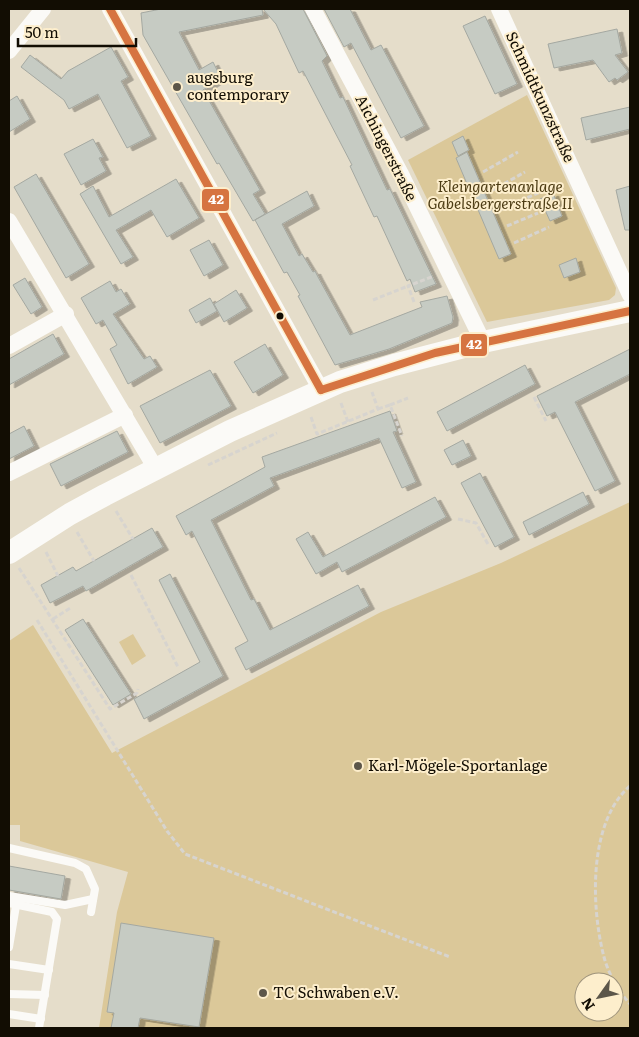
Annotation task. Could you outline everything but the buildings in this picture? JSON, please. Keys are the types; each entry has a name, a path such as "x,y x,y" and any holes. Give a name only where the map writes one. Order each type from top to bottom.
{"street":[{"path":"9,51 43,9"},
{"path":"110,9 327,398"},
{"name":"Aichingerstraße","path":"313,9 401,174 483,342"},
{"name":"Schmidtkunzstraße","path":"500,9 630,295"},
{"path":"9,221 66,314 156,469"},
{"path":"16,564 70,514 230,431 327,398 394,365 483,342 630,311"},
{"path":"9,346 66,314"},
{"path":"9,473 125,415"}],"lane":[{"path":"9,848 75,863 86,869 95,889 91,912"},
{"path":"9,896 14,902 52,912 57,919 39,1028"},
{"path":"14,902 65,905 93,898"},
{"path":"9,947 14,902"},
{"path":"9,964 49,970"},
{"path":"9,994 45,995"},
{"path":"9,1014 41,1019"}],"path":[{"path":"483,172 518,152"},
{"path":"491,191 525,172"},
{"path":"500,210 540,192"},
{"path":"507,226 538,213"},
{"path":"514,243 549,227"},
{"path":"373,300 448,270"},
{"path":"408,286 414,302"},
{"path":"364,395 380,390"},
{"path":"372,392 378,409"},
{"path":"534,397 546,421"},
{"path":"327,398 341,403 347,401"},
{"path":"310,417 317,434 408,398"},
{"path":"341,403 348,422"},
{"path":"390,405 402,436"},
{"path":"302,421 318,414"},
{"path":"203,468 284,429"},
{"path":"108,515 124,506"},
{"path":"116,511 133,539"},
{"path":"458,520 476,523 489,546"},
{"path":"69,537 85,528"},
{"path":"77,532 94,561"},
{"path":"38,555 53,546"},
{"path":"47,554 58,576"},
{"path":"16,564 110,709 137,693 138,689"},
{"path":"131,575 178,667"},
{"path":"53,619 72,607"},
{"path":"37,620 167,831 185,854 450,957"},
{"path":"630,786 604,823 594,874 599,933 604,958 610,972 630,1004"}],"green space":[{"name":"Kleingartenanlage Gabelsbergerstraße II","path":"527,95 616,288 615,295 609,300 487,322 408,160"},
{"name":"Karl-Mögele-Sportanlage","path":"630,502 630,1028 99,1028 117,912 128,872 20,841 20,825 9,825 9,641 33,625 112,753 381,612 501,563"},
{"path":"133,634 146,656 132,665 119,642"}],"transit line":[{"name":"42","path":"110,9 321,390"},
{"name":"42","path":"321,390 435,353 630,311"}],"place":[{"name":"augsburg contemporary","path":"177,87"},
{"name":"Karl-Mögele-Sportanlage","path":"358,766"},
{"name":"TC Schwaben e.V.","path":"263,993"}]}
